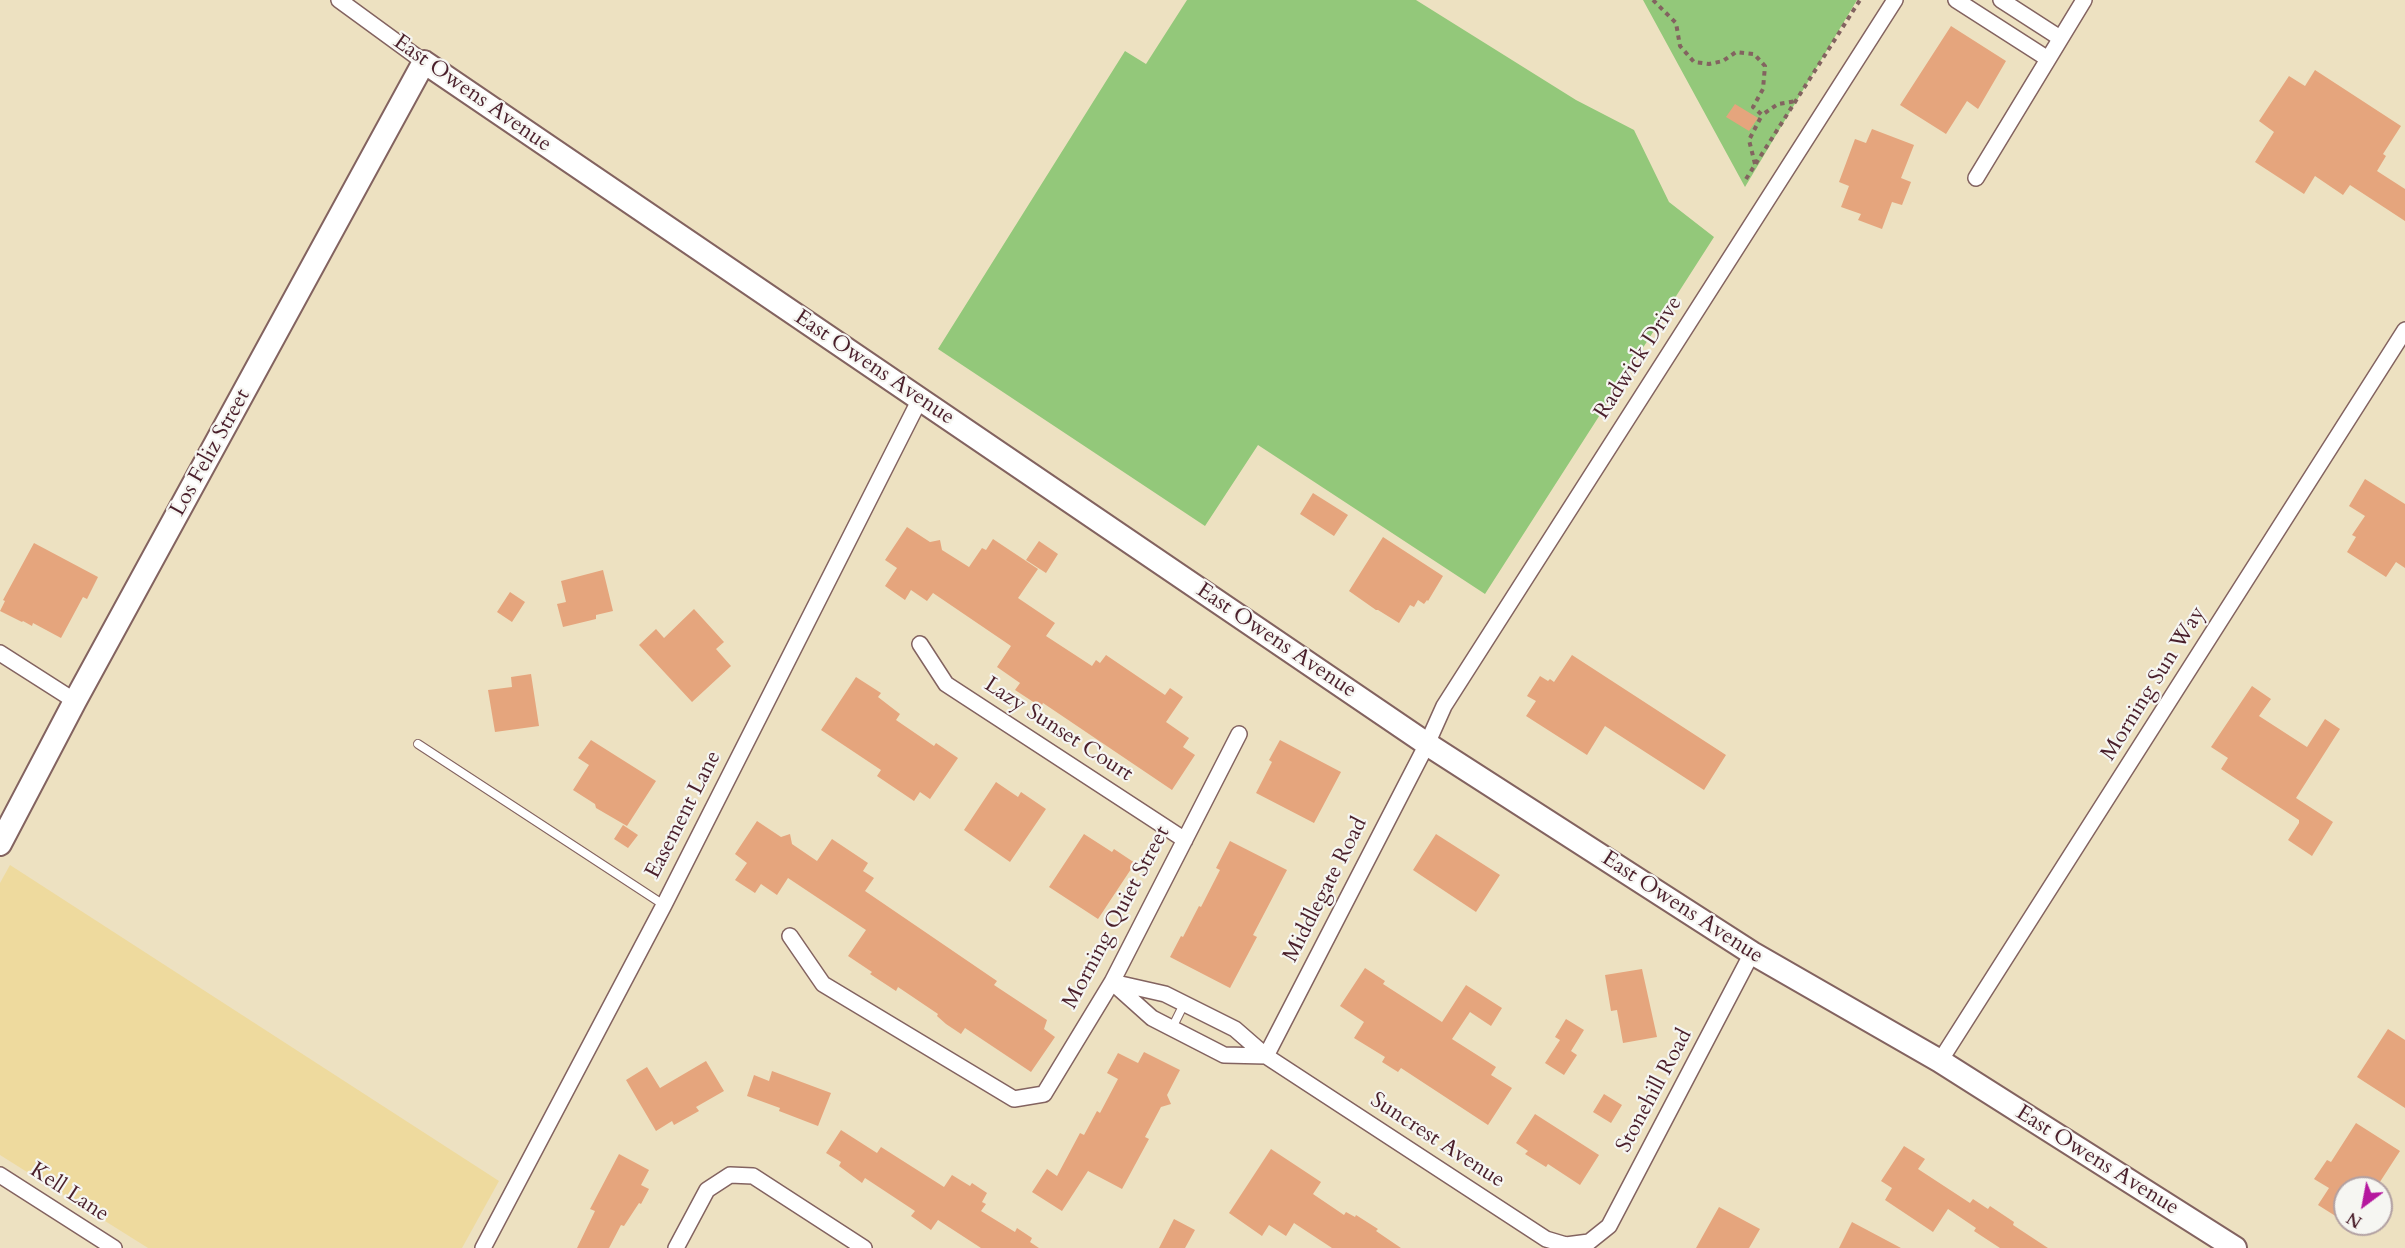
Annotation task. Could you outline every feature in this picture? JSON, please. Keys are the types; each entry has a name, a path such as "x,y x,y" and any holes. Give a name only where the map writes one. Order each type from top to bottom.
{"street":[{"name":"East Owens Avenue","path":"339,0 424,62 1427,744 1752,953 1940,1061 2235,1248"},
{"name":"Radwick Drive","path":"1427,744 1444,706 1895,0"},
{"path":"1956,0 2048,59"},
{"path":"2001,0 2060,38"},
{"path":"1976,178 2084,0"},
{"name":"Los Feliz Street","path":"0,844 75,701 424,62"},
{"name":"Morning Sun Way","path":"1940,1061 2405,330"},
{"name":"Easement Lane","path":"483,1248 664,904 920,399"},
{"name":"Lazy Sunset Court","path":"920,644 946,684 1185,840"},
{"path":"0,653 75,701"},
{"name":"Morning Quiet Street","path":"790,936 823,984 1014,1099 1044,1094 1112,982 1239,734"},
{"name":"Middlegate Road","path":"1266,1056 1427,744"},
{"name":"Stonehill Road","path":"1589,1242 1609,1226 1752,953"},
{"path":"1112,982 1152,1018 1224,1055 1266,1056"},
{"name":"Suncrest Avenue","path":"1112,982 1165,994 1235,1029 1266,1056 1546,1239 1566,1245 1589,1242"},
{"name":"Kell Lane","path":"0,1175 114,1248"},
{"path":"676,1248 707,1190 730,1175 753,1176 864,1248"}],"lane":[{"path":"418,744 664,904"},
{"path":"1172,1028 1184,1004"}],"path":[{"path":"1653,0 1676,23 1680,46 1694,62 1709,64 1723,61 1736,52 1754,54 1765,66 1763,89 1753,107 1762,115"},
{"path":"1746,179 1860,0"},
{"path":"1755,165 1749,140 1762,115 1778,104 1796,101"}],"green space":[{"path":"1187,0 1416,0 1576,100 1634,130 1669,202 1714,237 1485,594 1258,445 1205,526 938,349 1125,51 1146,64"},
{"path":"1643,0 1857,0 1745,187"}],"sand":[{"path":"10,865 499,1181 462,1248 148,1248 0,1155 0,883"}],"building":[{"path":"1951,26 2006,61 1978,109 1967,101 1946,134 1900,105"},
{"path":"2315,70 2401,126 2383,154 2386,156 2377,171 2405,189 2405,221 2350,185 2343,195 2315,176 2304,194 2255,162 2274,132 2259,121 2289,76 2305,86"},
{"path":"1735,104 1758,118 1749,131 1726,117"},
{"path":"1872,129 1914,145 1901,178 1911,182 1902,205 1892,202 1882,229 1858,220 1861,214 1841,207 1849,186 1839,182 1855,139 1866,143"},
{"path":"2365,479 2405,504 2405,568 2396,562 2386,577 2347,552 2356,537 2352,535 2365,516 2349,506"},
{"path":"1313,493 1348,515 1334,536 1300,514"},
{"path":"907,527 930,542 940,540 942,550 969,567 982,548 986,550 993,539 1038,569 1018,598 1055,623 1046,636 1092,666 1096,660 1100,663 1106,655 1165,695 1170,688 1183,697 1166,722 1189,738 1183,747 1195,755 1172,790 1043,703 1041,707 1015,690 1020,683 997,667 1011,646 933,593 927,601 911,590 905,600 885,586 897,568 885,560"},
{"path":"1383,537 1443,576 1428,601 1424,604 1418,600 1414,607 1410,605 1399,623 1349,591"},
{"path":"1039,541 1058,554 1046,573 1026,560"},
{"path":"34,543 98,577 87,599 83,597 61,638 33,623 32,626 0,611 5,601 3,600"},
{"path":"603,570 613,611 596,615 596,619 563,627 557,604 566,602 561,581"},
{"path":"510,592 525,602 512,622 497,612"},
{"path":"694,609 724,642 716,649 731,666 692,702 639,645 656,629 664,638"},
{"path":"1572,655 1726,755 1704,790 1605,726 1587,755 1526,716 1536,701 1527,696 1540,676 1554,682"},
{"path":"531,674 539,726 495,732 488,690 512,687 511,677"},
{"path":"856,677 881,693 878,697 900,714 896,720 934,746 936,743 958,758 930,799 920,792 914,801 877,776 881,770 821,730"},
{"path":"2252,686 2271,699 2259,716 2307,747 2325,719 2340,729 2296,798 2333,822 2312,856 2288,840 2299,820 2221,769 2228,758 2211,747"},
{"path":"591,740 656,781 627,826 596,808 595,804 573,790 589,765 578,758"},
{"path":"1280,740 1341,772 1314,823 1256,793"},
{"path":"996,782 1018,797 1021,792 1046,809 1010,862 964,830"},
{"path":"757,821 781,837 790,834 792,844 817,861 832,839 868,863 863,871 874,878 865,891 997,981 994,985 1047,1020 1044,1029 1055,1037 1031,1072 965,1028 961,1034 946,1024 937,1016 938,1014 898,987 896,991 870,974 872,972 848,956 866,930 788,878 777,895 761,884 755,893 735,880 747,863 735,854"},
{"path":"623,825 638,835 628,848 614,839"},
{"path":"1084,834 1112,852 1114,849 1135,863 1098,919 1049,887"},
{"path":"1436,834 1500,875 1476,912 1413,870"},
{"path":"1230,841 1287,870 1253,935 1257,937 1230,988 1170,957 1199,906 1201,907 1220,870 1216,868"},
{"path":"1365,968 1385,981 1383,984 1442,1022 1466,985 1502,1008 1491,1026 1470,1012 1452,1039 1496,1067 1491,1075 1512,1088 1488,1125 1401,1068 1398,1072 1382,1062 1385,1057 1354,1038 1364,1022 1340,1006"},
{"path":"1642,969 1657,1037 1623,1043 1617,1010 1611,1011 1605,975"},
{"path":"1566,1019 1584,1030 1571,1051 1577,1055 1564,1075 1545,1063 1560,1040 1555,1037"},
{"path":"2388,1029 2405,1040 2405,1108 2357,1077"},
{"path":"1144,1052 1180,1070 1167,1095 1171,1104 1161,1107 1145,1137 1149,1139 1122,1189 1088,1171 1062,1211 1032,1192 1047,1169 1057,1176 1080,1133 1084,1135 1097,1111 1100,1113 1118,1079 1107,1073 1118,1053 1138,1063"},
{"path":"706,1061 724,1091 696,1107 699,1111 674,1125 672,1121 656,1131 626,1080 647,1067 660,1088"},
{"path":"772,1071 831,1093 818,1126 747,1096 754,1075 769,1081"},
{"path":"1604,1094 1622,1105 1611,1123 1593,1112"},
{"path":"1535,1114 1599,1155 1580,1185 1548,1164 1546,1167 1525,1154 1528,1151 1516,1143"},
{"path":"2356,1123 2400,1151 2384,1176 2333,1176 2333,1214 2318,1205 2329,1188 2314,1179 2327,1160 2331,1162"},
{"path":"841,1130 877,1153 881,1147 944,1187 952,1175 970,1186 972,1183 987,1193 982,1202 986,1204 981,1211 1015,1232 1017,1228 1032,1238 1030,1242 1039,1248 981,1248 938,1220 931,1230 911,1216 915,1211 865,1178 862,1183 839,1166 841,1162 826,1153"},
{"path":"1904,1146 1925,1159 1918,1169 1970,1203 1973,1199 1988,1209 1990,1206 2014,1222 2013,1225 2048,1248 2000,1248 1974,1231 1976,1228 1948,1209 1933,1232 1885,1200 1892,1188 1881,1181"},
{"path":"1271,1149 1321,1182 1313,1194 1344,1215 1346,1212 1355,1217 1356,1215 1401,1248 1332,1248 1294,1223 1286,1236 1269,1225 1262,1236 1229,1213"},
{"path":"619,1154 649,1170 641,1185 649,1189 624,1226 621,1225 609,1248 577,1248 595,1211 590,1209"},
{"path":"1719,1207 1760,1229 1749,1248 1696,1248"},
{"path":"1174,1219 1195,1230 1185,1248 1159,1248"},
{"path":"1852,1222 1901,1248 1839,1248"}]}
